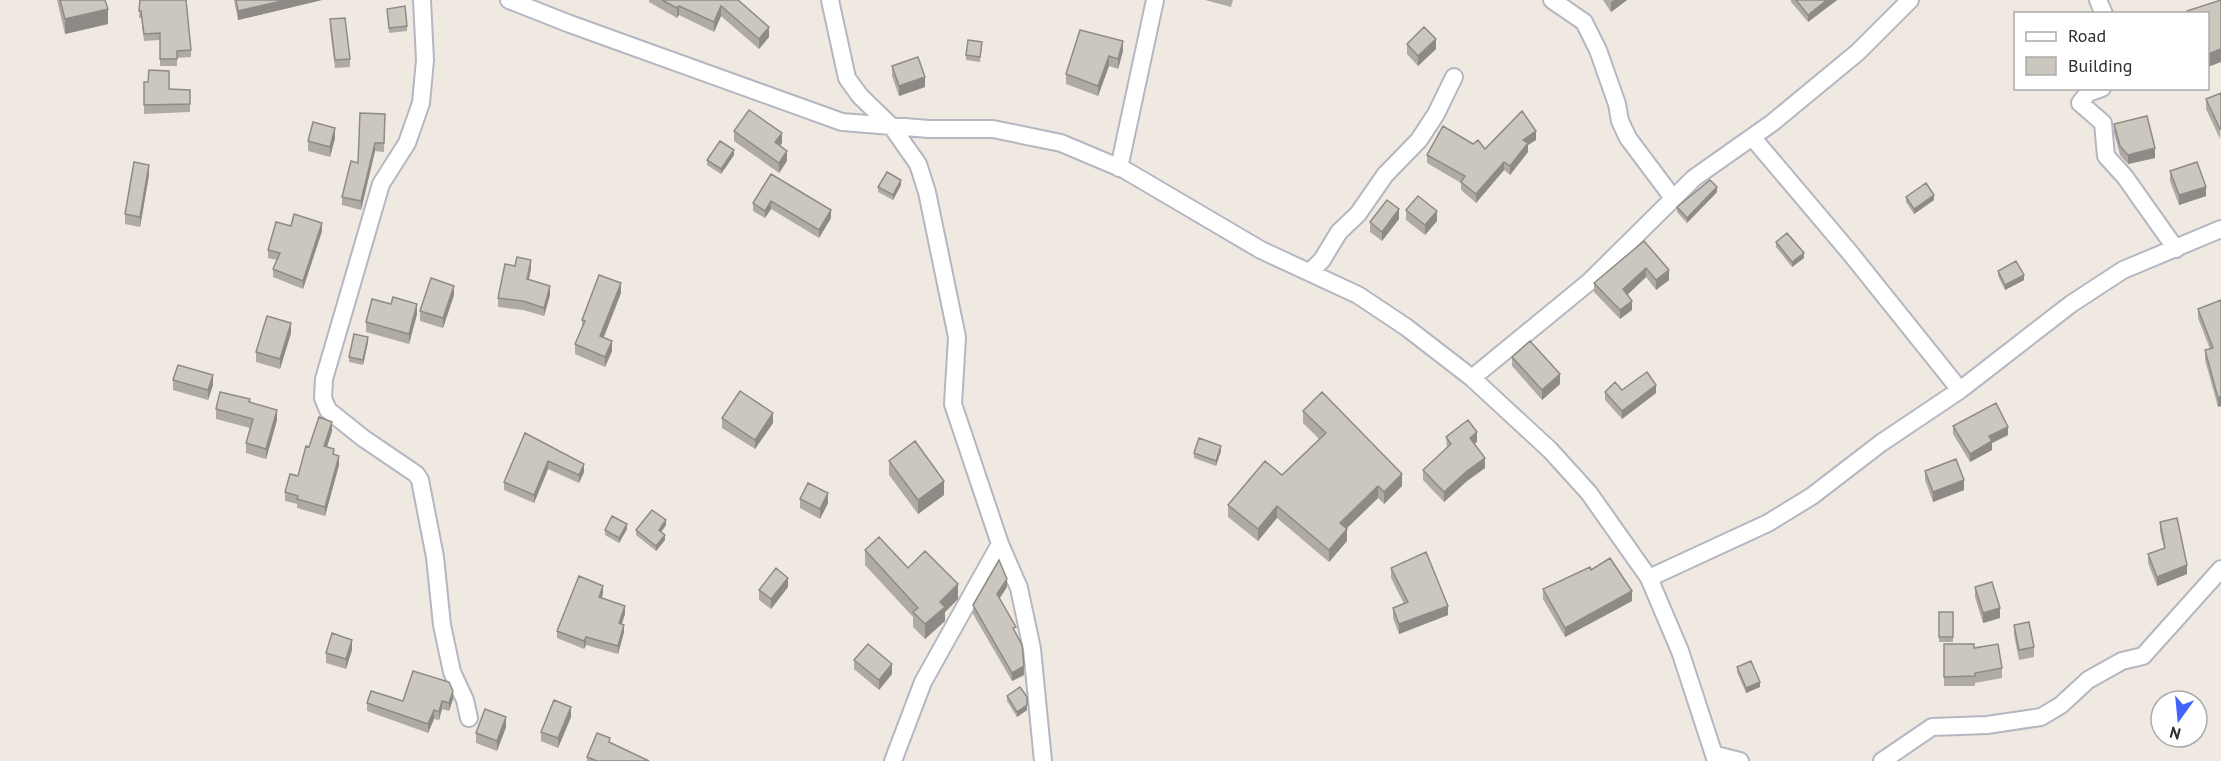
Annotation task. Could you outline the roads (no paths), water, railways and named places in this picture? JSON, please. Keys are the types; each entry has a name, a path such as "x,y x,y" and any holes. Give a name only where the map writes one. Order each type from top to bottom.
{"street":[{"path":"422,0 426,60 421,103 407,142 381,184 324,379 323,398 328,410 363,438 416,474 420,480 435,556 442,625 452,672 465,700 469,718"},
{"path":"509,0 842,122 892,127 993,129 1061,143 1119,168 1261,250 1358,295 1406,327 1472,378 1550,450 1589,493 1649,578 1680,651 1716,758 1740,761"},
{"path":"830,0 847,78 860,96 892,127 918,164 927,192 957,337 953,404 1000,544 1019,588 1032,649 1042,761"},
{"path":"1119,168 1155,0"},
{"path":"1552,0 1584,22 1598,50 1617,104 1620,121 1628,138 1673,198"},
{"path":"1472,378 1589,282 1694,178 1752,137 1858,52 1910,0"},
{"path":"1310,272 1323,260 1339,232 1358,214 1385,175 1419,140 1436,114 1454,77"},
{"path":"2096,90 2088,93 2080,103 2103,123 2106,156 2125,177 2176,249"},
{"path":"1752,137 1851,254 1960,390"},
{"path":"1649,578 1768,524 1812,496 1881,443 1960,390 2071,304 2123,270 2221,229"},
{"path":"893,761 923,682 1000,544"},
{"path":"1882,761 1932,727 1987,725 2041,717 2061,705 2088,680 2122,661 2143,656 2221,568"}]}
